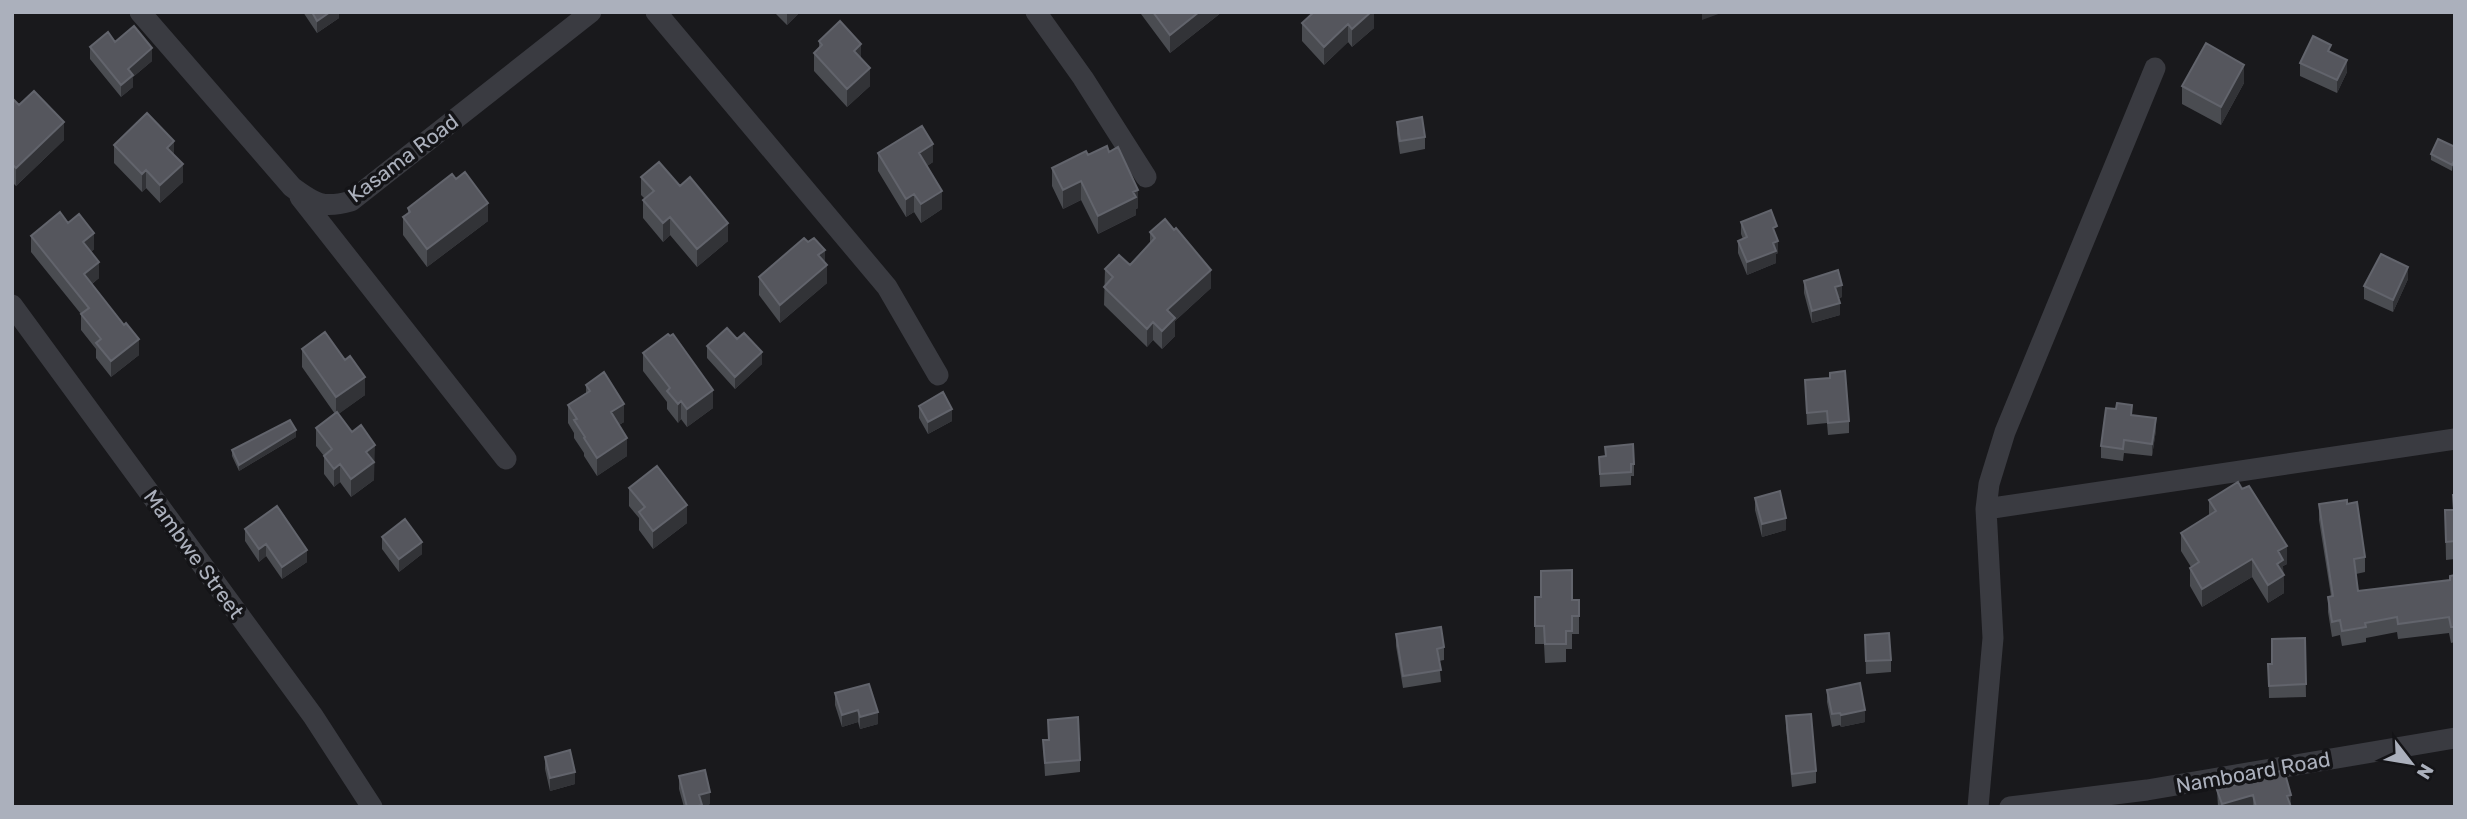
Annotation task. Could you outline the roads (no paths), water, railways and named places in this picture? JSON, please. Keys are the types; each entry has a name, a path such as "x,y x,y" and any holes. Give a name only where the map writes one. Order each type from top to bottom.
{"street":[{"name":"Kasama Road","path":"140,12 292,187 311,201 331,207 351,201 591,12"},
{"path":"656,12 887,287 938,375"},
{"path":"1036,12 1146,177"},
{"path":"1978,807 1993,638 1986,509 1989,484 2005,432 2155,68"},
{"path":"292,187 506,459"},
{"name":"Mambwe Street","path":"12,305 313,716 372,807"},
{"path":"1986,509 2455,439"},
{"name":"Namboard Road","path":"2010,807 2147,799 2455,738"}]}
